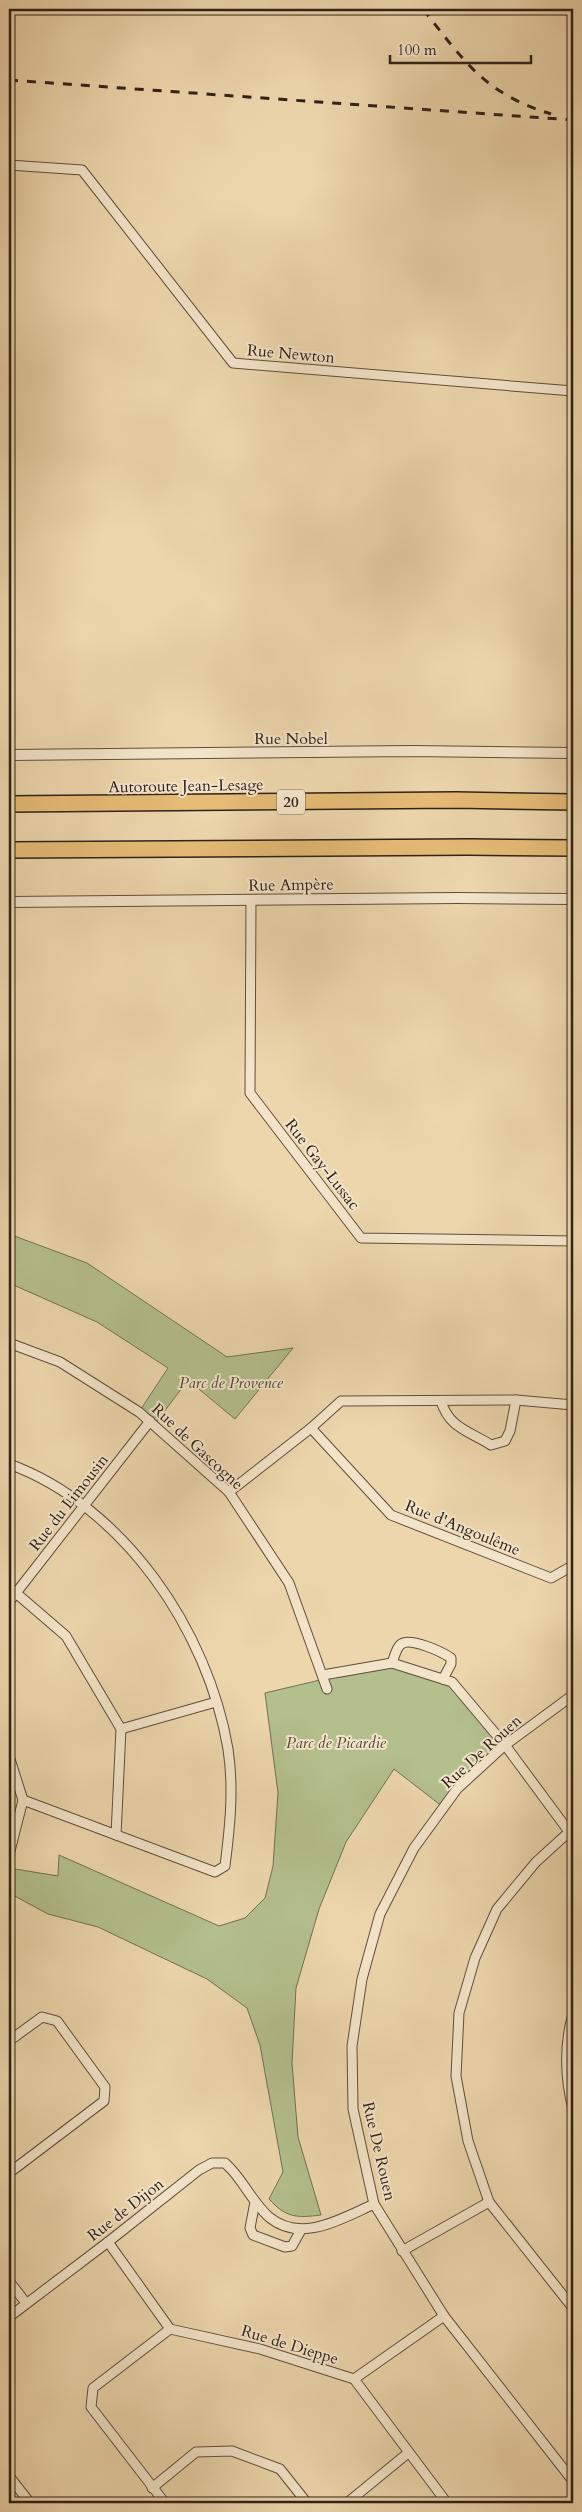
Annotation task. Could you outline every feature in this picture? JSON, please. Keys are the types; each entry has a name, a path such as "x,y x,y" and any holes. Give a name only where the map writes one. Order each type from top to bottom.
{"highway":[{"name":"Autoroute Jean-Lesage","path":"9,804 456,800 573,802"},
{"path":"9,850 573,848"}],"street":[{"name":"Rue Newton","path":"9,164 82,170 233,363 573,391"},
{"name":"Rue Nobel","path":"9,755 412,751 573,753"},
{"name":"Rue Ampère","path":"9,902 487,898 573,900"},
{"name":"Rue Gay-Lussac","path":"251,900 250,1093 361,1238 573,1241"},
{"name":"Rue de Gascogne","path":"9,1343 60,1362 150,1421 229,1492 289,1583 327,1688"},
{"path":"441,1401 445,1415 455,1425 491,1445 505,1442 510,1431 516,1400"},
{"path":"229,1492 311,1428 340,1401 516,1400 573,1405"},
{"name":"Rue du Limousin","path":"9,1602 13,1589 85,1505 150,1421"},
{"name":"Rue d'Angoulême","path":"311,1428 391,1515 551,1578 572,1566 573,1562"},
{"path":"9,1464 22,1469 85,1505 145,1563 193,1640 216,1702 228,1749 232,1802 225,1866 215,1872 23,1800"},
{"path":"13,1589 66,1636 121,1729 116,1835"},
{"path":"392,1663 399,1645 405,1642 412,1642 441,1652 450,1658 451,1664 443,1679"},
{"path":"323,1675 392,1663 452,1682 506,1745 571,1835 536,1862 497,1909 475,1958 459,2013 456,2076 468,2142 489,2202 573,2308"},
{"name":"Rue De Rouen","path":"573,1695 506,1745 457,1788 414,1848 380,1914 364,1969 352,2046 352,2109 374,2204 444,2316 573,2481"},
{"path":"121,1729 216,1702"},
{"path":"9,1756 23,1800 9,1855"},
{"path":"9,1816 18,1817"},
{"path":"573,2014 568,2029 567,2086 573,2109"},
{"path":"9,2041 42,2017 57,2021 105,2087 104,2101 9,2173"},
{"name":"Rue de Dijon","path":"9,2317 199,2170 212,2163 225,2163 232,2169 255,2202 270,2218 301,2230"},
{"path":"255,2202 250,2228 253,2235 285,2247 292,2246 301,2230 325,2226 374,2204"},
{"path":"402,2251 489,2202"},
{"path":"108,2242 170,2329 93,2388 91,2407 165,2503"},
{"path":"9,2281 26,2303"},
{"path":"354,2379 444,2316"},
{"name":"Rue de Dieppe","path":"170,2329 260,2349 354,2379 447,2503"},
{"path":"152,2488 196,2452 232,2451 280,2469 307,2503"},
{"path":"347,2503 408,2453"},
{"path":"9,2476 30,2503"}],"green space":[{"name":"Parc de Provence","path":"9,1234 87,1263 227,1357 293,1348 235,1419 188,1380 154,1425 139,1412 168,1368 97,1322 9,1283"},
{"name":"Parc de Picardie","path":"392,1663 452,1682 505,1745 443,1807 394,1769 346,1842 319,1909 296,1988 292,2063 298,2137 321,2215 292,2215 281,2210 269,2199 283,2172 260,2045 247,2008 207,1979 98,1927 48,1914 9,1893 9,1868 58,1876 59,1855 219,1926 245,1918 265,1898 273,1866 278,1793 265,1693"}],"railway":[{"path":"423,9 464,60 492,86 528,106 551,114"},
{"path":"9,80 573,120"}]}
